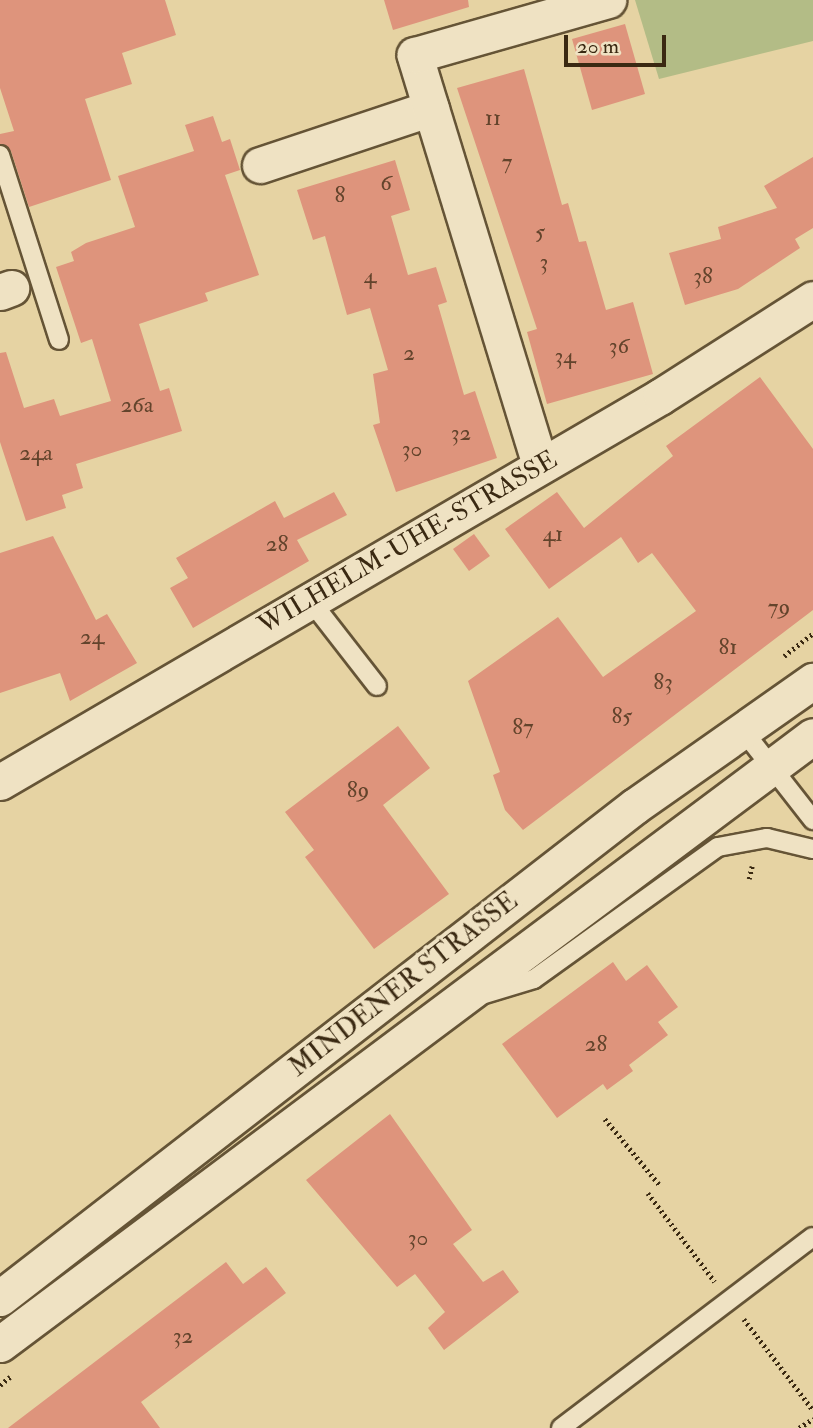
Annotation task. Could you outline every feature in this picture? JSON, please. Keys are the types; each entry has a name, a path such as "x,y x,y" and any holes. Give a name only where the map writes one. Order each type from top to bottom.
{"street":[{"path":"540,465 415,55 608,0"},
{"path":"260,165 431,108"},
{"name":"WILHELM-UHE-STRASSE","path":"0,782 540,465 813,299"},
{"name":"MINDENER STRASSE","path":"0,1298 741,728 813,681"},
{"name":"MINDENER STRASSE","path":"0,1344 813,736"}],"lane":[{"path":"0,155 59,340"},
{"path":"310,600 377,686"},
{"path":"741,728 813,820"},
{"path":"455,1004 534,979 718,846 767,838 813,849"},
{"path":"561,1428 813,1237"}],"path":[{"path":"605,1119 659,1184"},
{"path":"799,1428 813,1419"}],"green space":[{"path":"635,0 813,0 813,41 659,79"}],"building":[{"path":"0,0 165,0 176,35 122,53 132,84 85,99 111,180 29,207 11,151 0,144 0,134 14,131 0,88"},
{"path":"384,0 468,0 469,7 393,30"},
{"path":"625,24 645,94 592,110 572,39"},
{"path":"524,69 562,205 568,203 579,242 586,241 606,310 633,302 653,374 547,404 527,332 537,329 457,88"},
{"path":"213,116 222,142 230,139 240,170 225,175 259,275 205,293 208,301 139,324 160,391 169,388 182,431 76,464 83,488 62,495 66,508 26,521 0,442 0,353 6,352 24,408 54,399 60,416 111,401 92,339 81,343 56,267 74,261 71,252 86,243 135,227 118,176 194,151 185,125"},
{"path":"813,157 813,228 795,239 800,248 738,289 685,305 669,253 721,239 718,227 777,208 764,186"},
{"path":"395,160 410,210 391,216 408,275 436,267 447,302 438,305 464,395 475,391 497,458 396,492 373,425 380,423 373,374 388,370 370,308 347,315 325,236 313,240 297,190"},
{"path":"760,377 813,449 813,610 523,830 505,810 493,775 500,772 468,681 558,617 603,677 696,611 652,553 638,563 621,537 549,589 505,529 557,492 584,528 673,456 666,446"},
{"path":"334,492 347,515 297,540 309,561 193,628 170,588 188,578 176,558 275,501 284,518"},
{"path":"474,534 490,556 469,571 453,549"},
{"path":"53,536 96,620 107,614 137,663 70,701 60,673 0,693 0,553"},
{"path":"398,726 430,768 383,805 449,894 374,949 305,857 314,850 285,812"},
{"path":"613,962 626,981 647,965 678,1007 658,1022 668,1035 629,1065 633,1071 607,1090 603,1084 557,1118 502,1044"},
{"path":"390,1114 472,1230 453,1244 483,1282 503,1270 519,1292 444,1350 428,1328 445,1312 415,1274 397,1287 306,1180"},
{"path":"226,1262 243,1284 266,1267 286,1293 141,1402 160,1428 8,1428"}]}
